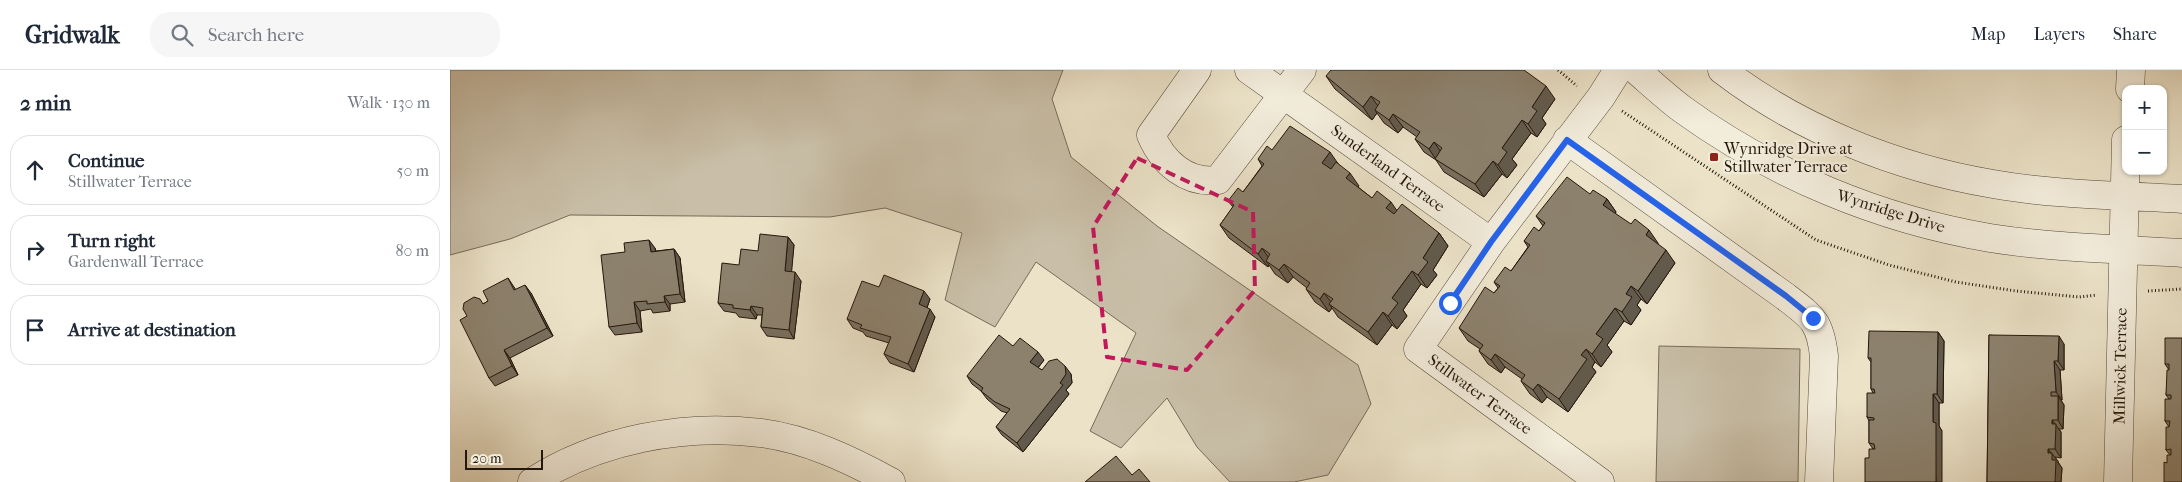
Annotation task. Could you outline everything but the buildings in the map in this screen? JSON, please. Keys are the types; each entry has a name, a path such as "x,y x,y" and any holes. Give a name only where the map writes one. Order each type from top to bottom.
{"street":[{"path":"1197,70 1151,135 1163,158 1176,170 1204,182 1218,180 1302,70"},
{"name":"Sunderland Terrace","path":"1249,70 1491,242"},
{"name":"Stillwater Terrace","path":"1600,482 1418,349 1491,242 1601,97 1618,70"},
{"name":"Wynridge Drive","path":"1636,70 1681,108 1735,144 1795,176 1846,200 1930,226 1990,238 2182,253"},
{"path":"1722,70 1780,109 1842,139 1899,160 1993,184 2038,190 2182,199"},
{"path":"2130,85 2131,70"},
{"path":"1567,140 1786,296 1813,318 1822,336 1824,356 1819,482"},
{"name":"Millwick Terrace","path":"2118,482 2124,175"},
{"path":"532,482 586,455 625,442 677,433 725,431 762,433 808,445 854,462 892,482"}],"highlighted area":[{"path":"1137,158 1253,212 1255,290 1187,370 1107,357 1093,227"}],"shaded area":[{"path":"450,70 1063,70 1052,99 1071,157 1157,226 1358,365 1371,404 1328,475 1294,482 1230,482 1197,447 1167,398 1121,448 1090,431 1136,333 1036,262 995,327 945,300 962,233 885,208 830,217 570,215 510,239 450,255"},
{"path":"1659,346 1800,349 1798,482 1656,482"}],"place":[{"name":"Wynridge Drive at Stillwater Terrace","path":"1714,157"}],"route":[{"path":"1450,303 1491,242 1567,140 1786,296 1813,318"}]}
